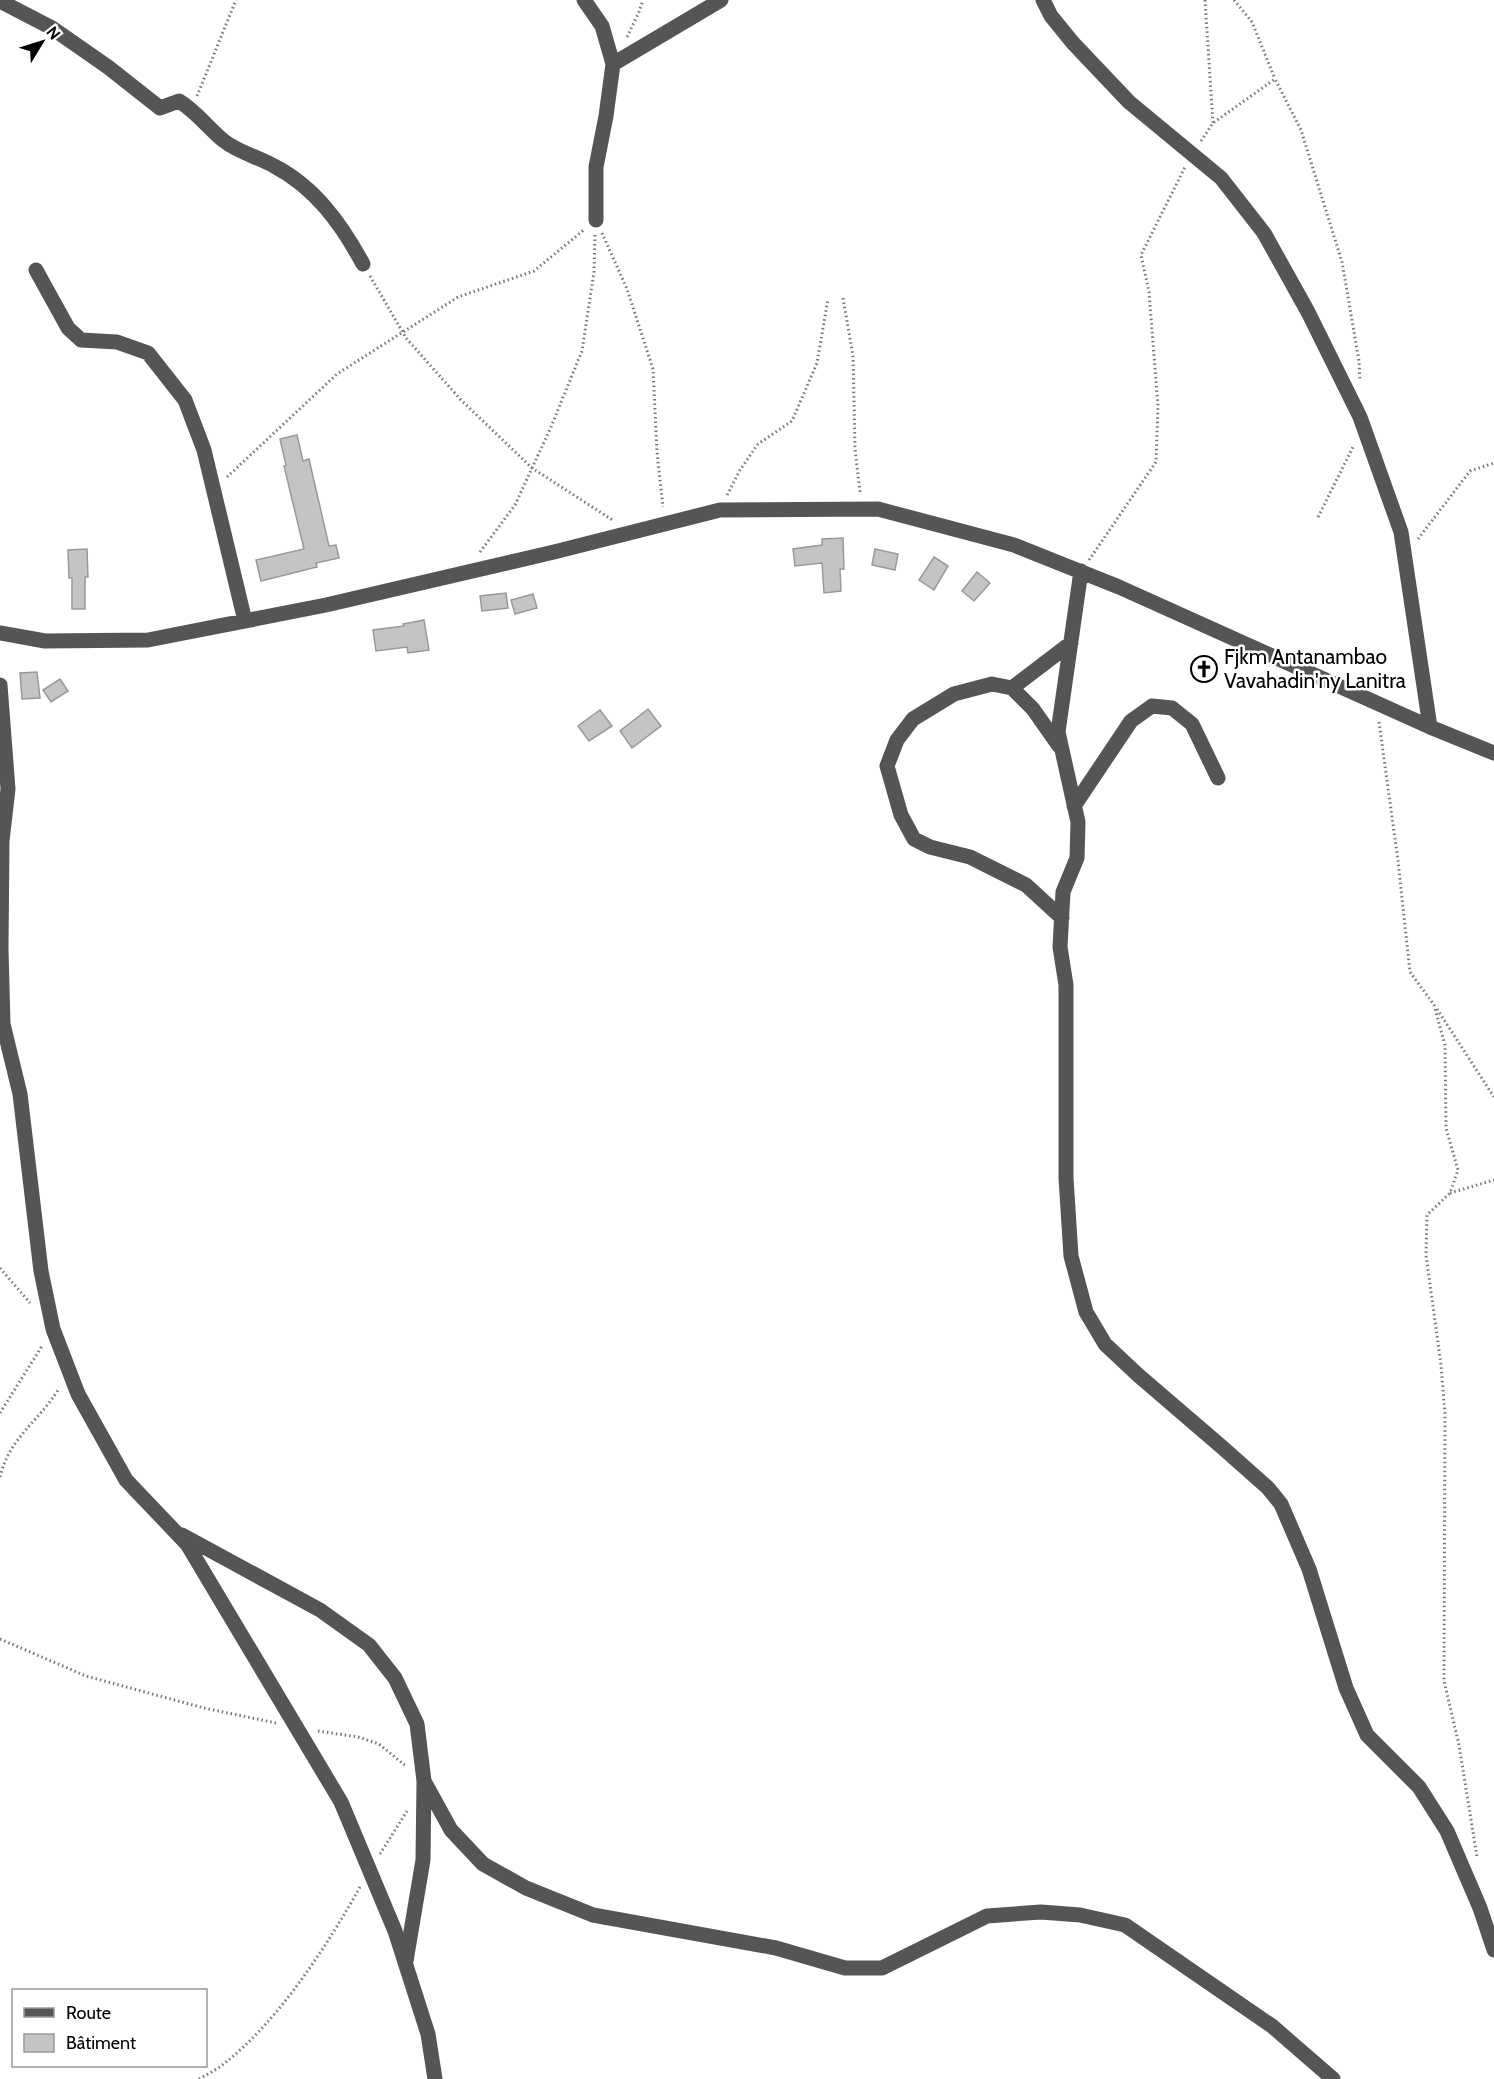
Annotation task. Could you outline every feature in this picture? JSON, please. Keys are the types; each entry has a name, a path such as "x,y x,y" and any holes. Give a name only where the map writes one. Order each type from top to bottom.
{"street":[{"path":"584,0 602,26 613,64 596,167 596,220"},
{"path":"613,64 721,0"},
{"path":"1043,0 1073,43 1121,94 1221,178 1264,233 1308,312 1364,427 1401,532 1430,727"},
{"path":"0,1 52,28 160,108 179,101 192,108 225,142 277,167 306,188 332,214 363,264"},
{"path":"36,270 68,328 81,340 117,342 148,353 185,400 204,450 245,621"},
{"path":"0,633 45,641 147,640 326,605 720,510 878,509 1014,544 1081,571 1430,727 1494,753"},
{"path":"1081,571 1058,732 1077,822 1077,858 1063,892 1060,947 1066,985 1066,1178 1071,1256 1086,1312 1105,1344 1268,1488 1281,1504 1309,1569 1346,1688 1367,1735 1419,1787 1447,1831 1480,1908 1494,1950"},
{"path":"1012,688 1071,643"},
{"path":"1062,750 1033,710 1012,688 992,684 954,694 913,719 897,740 887,766 901,815 914,839 930,847 970,857 1026,885 1062,918"},
{"path":"0,686 8,789 1,844 3,1024 20,1095 41,1271 53,1329 78,1394 126,1479 187,1544 341,1802 395,1931 428,2034 435,2079"},
{"path":"1074,806 1131,721 1152,706 1172,708 1192,724 1208,752 1218,778"},
{"path":"174,1530 320,1610 369,1645 395,1678 417,1724 424,1781 423,1860 405,1963"},
{"path":"424,1781 451,1830 483,1864 526,1888 593,1915 776,1948 845,1968 882,1968 987,1916 1041,1912 1080,1915 1125,1925 1272,2026 1334,2079"}],"path":[{"path":"192,108 236,0"},
{"path":"613,64 643,0"},
{"path":"1205,0 1213,123"},
{"path":"1234,0 1251,22 1275,79 1301,130 1342,262 1359,361 1360,383"},
{"path":"1081,571 1156,462 1158,406 1149,292 1142,255 1192,154 1213,123 1275,79"},
{"path":"213,490 336,374 458,297 534,271 596,220"},
{"path":"461,574 494,536 515,505 582,351 594,272 596,220"},
{"path":"596,220 627,289 653,369 657,452 665,524"},
{"path":"363,264 406,338 461,400 532,468 632,532"},
{"path":"843,298 853,356 855,449 862,509"},
{"path":"720,510 740,470 758,444 792,421 817,363 828,299"},
{"path":"1318,517 1364,427"},
{"path":"1404,556 1470,471 1494,464"},
{"path":"1377,703 1410,972 1494,1097"},
{"path":"1434,1005 1445,1045 1446,1128 1458,1170 1450,1193 1427,1215 1426,1255 1441,1365 1445,1414 1444,1681 1459,1745 1477,1864"},
{"path":"1450,1193 1494,1180"},
{"path":"0,1268 32,1305"},
{"path":"0,1413 53,1329"},
{"path":"0,1477 16,1439 52,1400 69,1372"},
{"path":"0,1639 86,1676 204,1708 298,1728 358,1737 379,1744 424,1781"},
{"path":"199,2079 226,2063 276,2014 342,1920 369,1869 408,1809"}],"building":[{"path":"297,435 303,461 309,459 329,546 336,545 339,558 316,563 317,567 261,581 256,560 304,549 284,466 286,465 280,439"},
{"path":"843,538 844,569 840,569 841,591 824,593 822,563 795,566 793,549 822,545 822,539"},
{"path":"87,549 88,577 85,577 85,609 72,609 72,578 69,578 68,550"},
{"path":"875,549 898,554 895,570 872,565"},
{"path":"934,557 948,566 934,590 919,580"},
{"path":"977,572 990,583 974,601 962,591"},
{"path":"506,593 508,608 482,611 480,596"},
{"path":"533,594 537,608 515,614 511,600"},
{"path":"424,620 429,650 408,653 407,647 376,651 373,630 404,626 403,624"},
{"path":"37,672 40,698 22,699 20,673"},
{"path":"60,679 68,691 51,702 43,690"},
{"path":"648,709 661,726 632,748 620,731"},
{"path":"600,710 612,726 589,741 578,726"}],"place":[{"name":"Fjkm Antanambao Vavahadin'ny Lanitra","path":"1204,669"}]}
